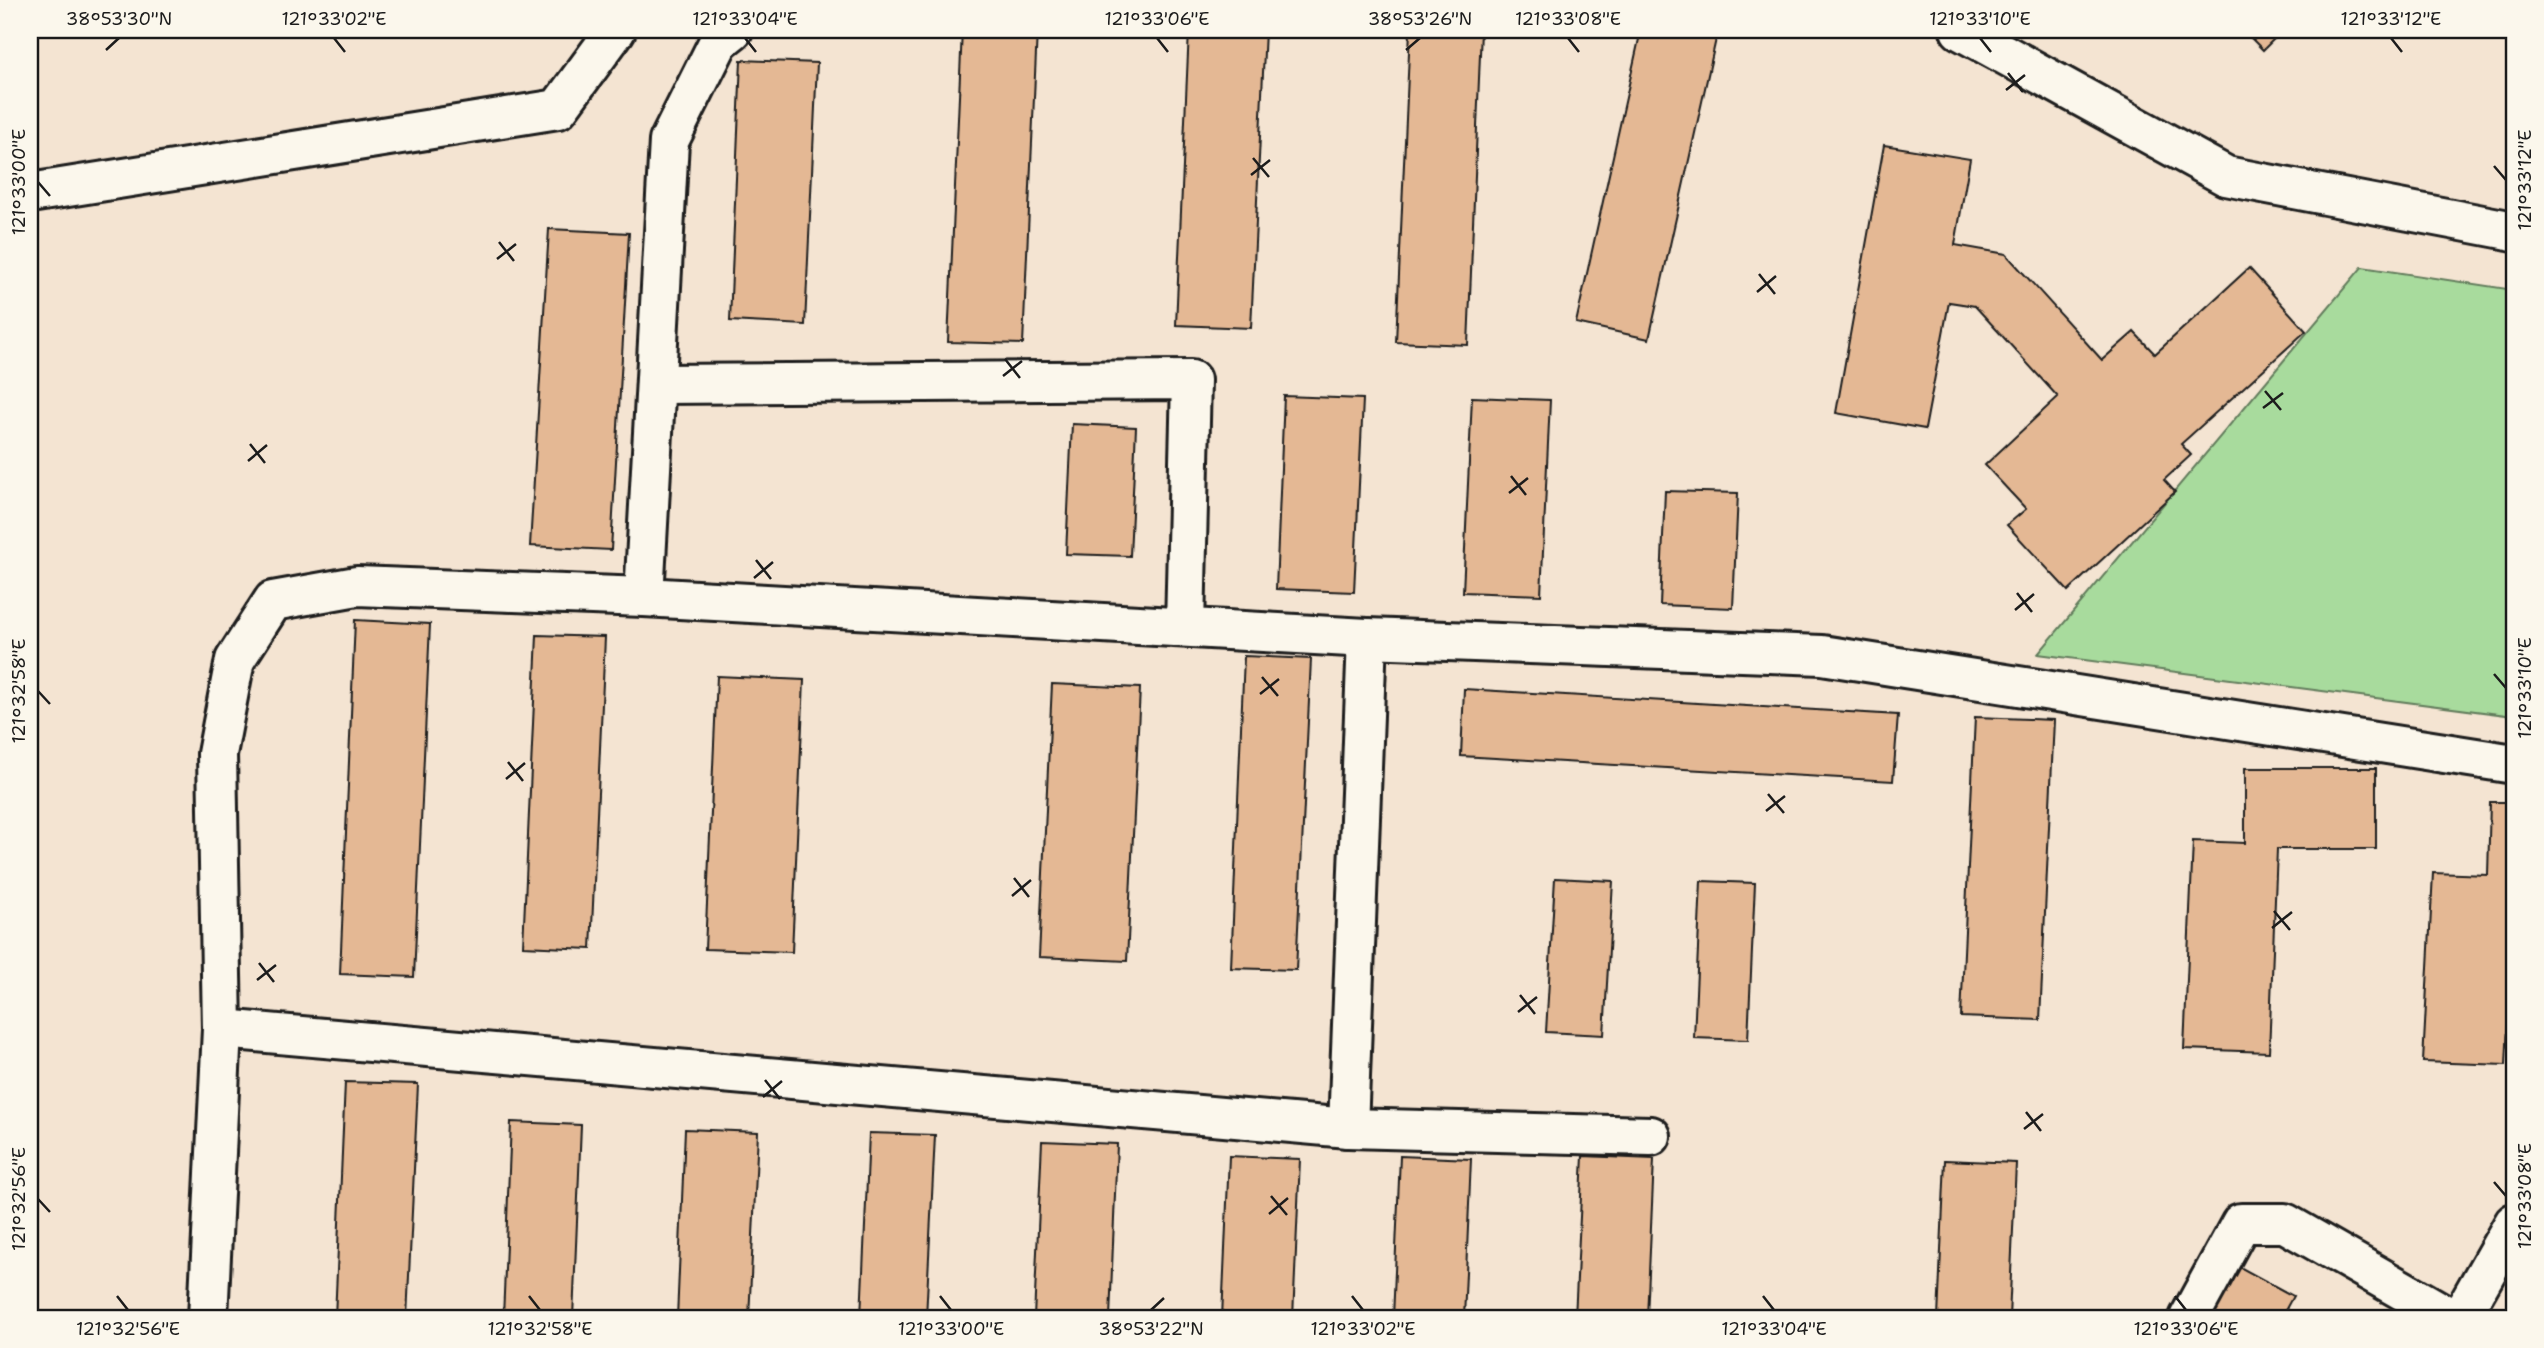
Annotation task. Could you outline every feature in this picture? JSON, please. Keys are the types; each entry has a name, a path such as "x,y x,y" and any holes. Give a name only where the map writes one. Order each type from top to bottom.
{"street":[{"path":"30,193 558,109 616,30"},
{"path":"645,597 669,141 719,41 733,30"},
{"path":"1960,30 2226,176 2514,231"},
{"path":"656,384 1191,380 1185,627"},
{"path":"208,1318 222,1029 217,754 234,660 273,601 357,586 645,597 1367,638 1822,655 2514,764"},
{"path":"1348,1128 1367,638"},
{"path":"222,1029 1348,1128 1651,1136"},
{"path":"2189,1318 2241,1223 2285,1223 2451,1318"},
{"path":"2460,1318 2514,1223"}],"green space":[{"path":"2362,267 2514,290 2514,716 2038,654"}],"building":[{"path":"962,30 1037,30 1023,344 948,342"},
{"path":"1189,30 1265,30 1251,328 1176,325"},
{"path":"1410,30 1481,30 1468,345 1396,342"},
{"path":"1641,30 1718,30 1649,339 1576,323"},
{"path":"2243,30 2283,30 2263,50"},
{"path":"741,60 817,63 805,325 730,321"},
{"path":"1884,145 1970,159 1955,245 2006,254 2102,360 2134,332 2155,354 2249,268 2306,331 2181,444 2191,455 2164,480 2175,492 2068,591 2007,525 2026,509 1985,465 2058,397 1975,306 1949,302 1925,429 1836,413"},
{"path":"549,229 629,233 611,550 530,546"},
{"path":"1284,396 1363,399 1354,592 1276,589"},
{"path":"1472,397 1550,400 1541,595 1463,592"},
{"path":"1072,424 1136,427 1130,556 1066,554"},
{"path":"1665,491 1738,493 1733,608 1660,605"},
{"path":"355,620 430,624 414,977 340,974"},
{"path":"537,635 605,637 591,949 523,946"},
{"path":"1244,656 1311,659 1296,970 1231,968"},
{"path":"717,676 804,680 792,952 705,949"},
{"path":"1052,684 1140,688 1127,961 1039,957"},
{"path":"1464,689 1898,715 1893,781 1461,756"},
{"path":"1975,717 2054,720 2040,1020 1961,1017"},
{"path":"2245,768 2376,768 2376,849 2277,849 2269,1052 2184,1049 2193,841 2245,843"},
{"path":"2490,802 2514,802 2514,900 2506,1065 2423,1062 2433,873 2488,875"},
{"path":"1555,878 1613,881 1604,1035 1546,1032"},
{"path":"1701,881 1755,883 1748,1040 1694,1038"},
{"path":"345,1082 418,1084 407,1318 335,1318"},
{"path":"511,1122 581,1125 573,1318 503,1318"},
{"path":"685,1129 758,1132 749,1318 677,1318"},
{"path":"869,1133 935,1135 926,1318 861,1318"},
{"path":"1042,1141 1117,1144 1110,1318 1034,1318"},
{"path":"1229,1156 1300,1159 1293,1318 1222,1318"},
{"path":"1400,1156 1471,1159 1464,1318 1393,1318"},
{"path":"1583,1156 1654,1159 1647,1318 1575,1318"},
{"path":"1945,1160 2016,1163 2009,1318 1938,1318"},
{"path":"2225,1259 2293,1296 2281,1318 2193,1318"}]}
